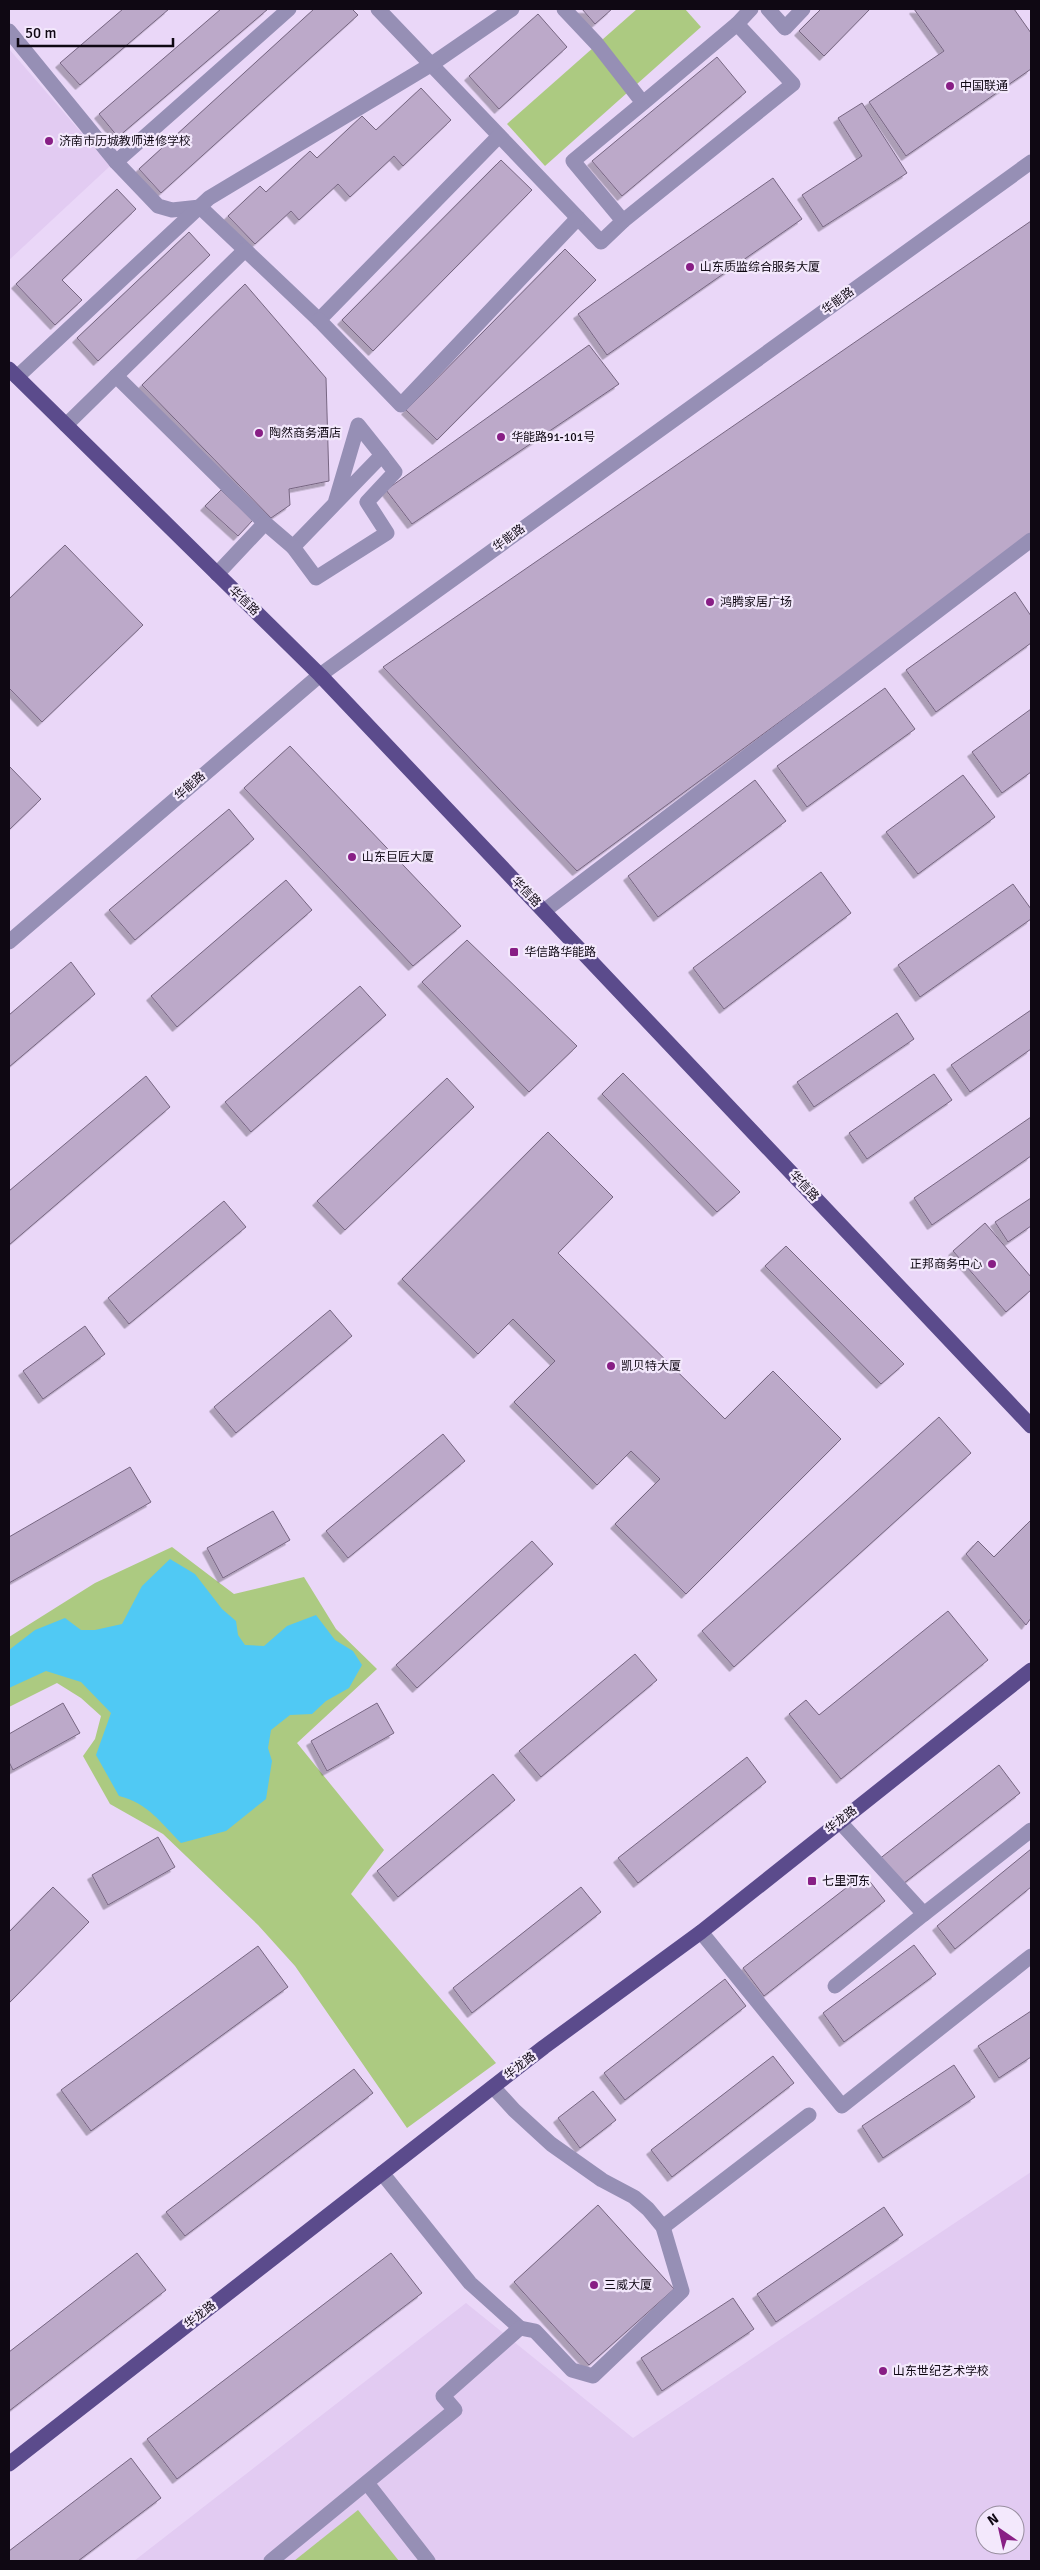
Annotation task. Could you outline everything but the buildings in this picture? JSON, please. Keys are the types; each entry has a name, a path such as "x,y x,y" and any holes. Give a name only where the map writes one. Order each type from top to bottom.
{"main road":[{"name":"华信路","path":"13,373 320,675 1031,1426"},
{"name":"华龙路","path":"9,2464 493,2087 701,1932 1031,1670"}],"street":[{"path":"116,162 289,9"},
{"path":"378,9 601,242 623,221 793,84 737,24"},
{"path":"13,373 209,198 432,64 512,9"},
{"path":"564,9 597,44 642,103"},
{"path":"623,221 573,161 737,24 751,9"},
{"path":"768,9 785,28 803,9"},
{"path":"9,31 116,162 158,206 172,210 200,207 319,320 401,405 578,218"},
{"path":"319,320 499,136"},
{"name":"华能路","path":"9,942 320,675 1031,162"},
{"path":"66,425 245,250"},
{"path":"116,376 265,523 292,547 316,578 387,533 367,502 395,472 358,425 335,503"},
{"path":"292,547 382,455"},
{"path":"217,574 265,523"},
{"path":"544,911 1031,540"},
{"path":"839,1821 924,1914"},
{"path":"835,1986 1031,1830"},
{"path":"701,1932 842,2106 1031,1956"},
{"path":"382,2173 470,2283 520,2328 535,2331 572,2370 593,2376 682,2291 663,2227 634,2197 602,2180 551,2144 514,2110 493,2087"},
{"path":"663,2227 809,2115"},
{"path":"271,2561 456,2410 443,2396 520,2328"},
{"path":"367,2483 428,2561"}],"shaded area":[{"name":"济南市历城教师进修学校","path":"9,49 110,166 9,260"},
{"name":"山东世纪艺术学校","path":"1031,2172 1031,2561 134,2561 466,2303 633,2438"}],"green space":[{"path":"637,9 685,9 701,27 545,166 507,124"},
{"path":"172,1547 234,1594 304,1577 336,1629 377,1669 297,1743 384,1850 351,1894 496,2063 407,2128 295,1966 258,1925 163,1834 110,1804 83,1756 95,1739 101,1716 81,1698 57,1683 9,1707 9,1637 95,1583"},
{"path":"358,2510 399,2561 294,2561"}],"water":[{"path":"170,1559 195,1574 222,1609 236,1621 238,1635 245,1645 264,1646 287,1626 316,1615 335,1640 353,1651 362,1665 349,1688 326,1701 312,1714 290,1715 271,1730 268,1748 272,1761 266,1799 226,1831 181,1843 146,1809 138,1803 119,1796 96,1755 111,1713 81,1682 46,1671 9,1688 9,1650 35,1630 65,1618 81,1630 95,1630 122,1624 142,1586"}],"place":[{"name":"中国联通","path":"950,86"},
{"name":"济南市历城教师进修学校","path":"49,141"},
{"name":"山东质监综合服务大厦","path":"690,267"},
{"name":"陶然商务酒店","path":"259,433"},
{"name":"华能路91-101号","path":"501,437"},
{"name":"鸿腾家居广场","path":"710,602"},
{"name":"山东巨匠大厦","path":"352,857"},
{"name":"华信路华能路","path":"514,952"},
{"name":"正邦商务中心","path":"992,1264"},
{"name":"凯贝特大厦","path":"611,1366"},
{"name":"七里河东","path":"812,1881"},
{"name":"三威大厦","path":"594,2285"},
{"name":"山东世纪艺术学校","path":"883,2371"}]}
